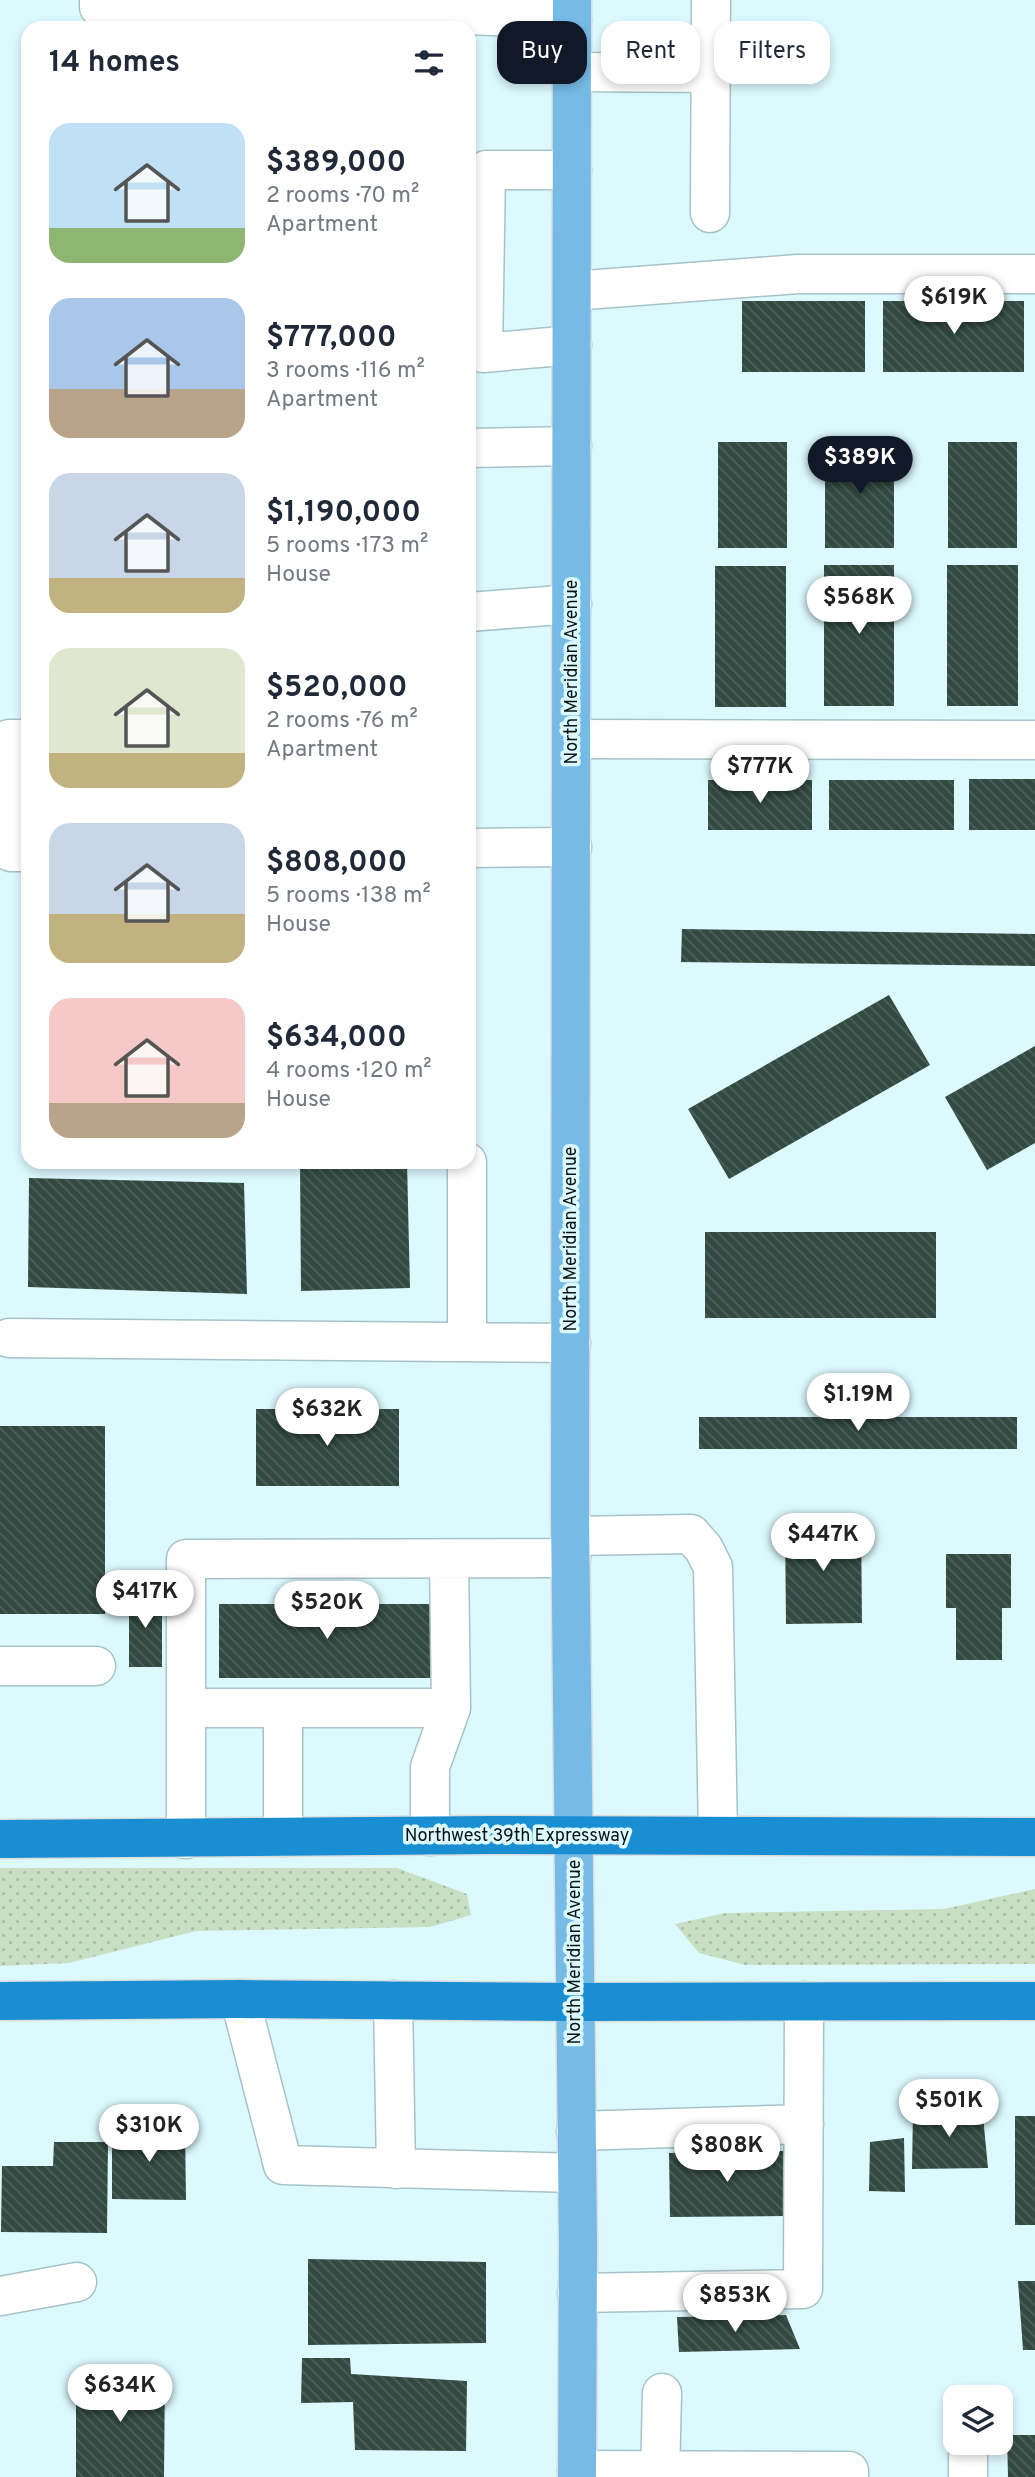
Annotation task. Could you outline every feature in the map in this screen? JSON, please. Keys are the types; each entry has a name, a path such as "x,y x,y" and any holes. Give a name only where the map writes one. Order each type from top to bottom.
{"highway":[{"name":"Northwest 39th Expressway","path":"0,1839 574,1835 1035,1837"},
{"path":"0,2001 1035,2001"}],"main road":[{"name":"North Meridian Avenue","path":"572,84 571,1547 577,2473"}],"street":[{"path":"99,0 99,7 415,6 572,10"},
{"path":"710,213 711,0"},
{"path":"587,72 711,73"},
{"path":"572,170 486,170 476,353 572,345"},
{"path":"572,291 798,274 1035,274"},
{"path":"476,449 572,446"},
{"path":"476,611 572,604"},
{"path":"21,739 9,739 11,852 21,852"},
{"path":"572,739 1035,740"},
{"path":"476,848 572,847"},
{"path":"467,1169 467,1342"},
{"path":"9,1338 571,1343"},
{"path":"186,1839 186,1559 449,1559 691,1534 704,1549 713,1567 718,1835"},
{"path":"430,1836 430,1767 452,1708 449,1559"},
{"path":"0,1666 96,1666"},
{"path":"186,1708 452,1708"},
{"path":"283,1709 283,1837"},
{"path":"240,1999 283,2165 577,2173"},
{"path":"393,2000 396,2169"},
{"path":"577,2293 803,2289 804,2001"},
{"path":"576,2131 804,2123"},
{"path":"0,2296 76,2282"},
{"path":"660,2474 662,2393"},
{"path":"577,2473 849,2472 849,2477"}],"green space":[{"path":"0,1868 397,1868 467,1894 471,1915 430,1927 196,1931 69,1963 0,1966"},
{"path":"1035,1889 1035,1964 745,1965 699,1953 675,1924 725,1913 944,1909"}],"building":[{"path":"742,301 865,301 865,372 742,372"},
{"path":"883,301 1024,301 1024,372 883,372"},
{"path":"718,442 787,442 787,548 718,548"},
{"path":"948,442 1017,442 1017,548 948,548"},
{"path":"825,443 894,443 894,548 825,548"},
{"path":"824,565 894,565 894,706 824,706"},
{"path":"947,565 1018,565 1018,706 947,706"},
{"path":"715,566 786,566 786,707 715,707"},
{"path":"969,779 1035,779 1035,830 969,830"},
{"path":"708,780 812,780 812,830 708,830"},
{"path":"829,780 954,780 954,830 829,830"},
{"path":"682,929 1035,934 1035,966 681,962"},
{"path":"889,995 930,1065 729,1179 688,1109"},
{"path":"1035,1046 1035,1143 987,1170 945,1097"},
{"path":"300,1169 407,1169 410,1288 301,1291"},
{"path":"29,1178 244,1183 247,1294 28,1287"},
{"path":"705,1232 936,1232 936,1318 705,1318"},
{"path":"256,1409 399,1409 399,1486 256,1486"},
{"path":"699,1417 1017,1417 1017,1449 699,1449"},
{"path":"0,1426 105,1426 105,1614 0,1614"},
{"path":"785,1523 861,1523 862,1623 786,1624"},
{"path":"946,1554 1011,1554 1011,1608 1002,1608 1002,1660 956,1660 956,1608 946,1608"},
{"path":"129,1593 162,1593 162,1667 129,1667"},
{"path":"219,1604 435,1604 435,1678 219,1678"},
{"path":"982,2106 988,2168 912,2169 913,2111"},
{"path":"1015,2116 1035,2116 1035,2225 1015,2225"},
{"path":"185,2127 186,2200 112,2199 112,2128"},
{"path":"904,2138 905,2192 869,2191 870,2142"},
{"path":"54,2142 108,2142 107,2233 1,2232 2,2166 53,2166"},
{"path":"783,2151 784,2216 670,2217 669,2153"},
{"path":"308,2259 486,2262 486,2343 308,2345"},
{"path":"1018,2281 1035,2281 1035,2350 1023,2350"},
{"path":"786,2315 800,2349 679,2352 677,2317"},
{"path":"302,2358 350,2358 351,2374 467,2381 466,2451 355,2450 353,2402 301,2403"},
{"path":"76,2372 165,2372 164,2477 76,2477"},
{"path":"1013,2435 1035,2435 1035,2477 1008,2477 1007,2455 1013,2455"}]}
